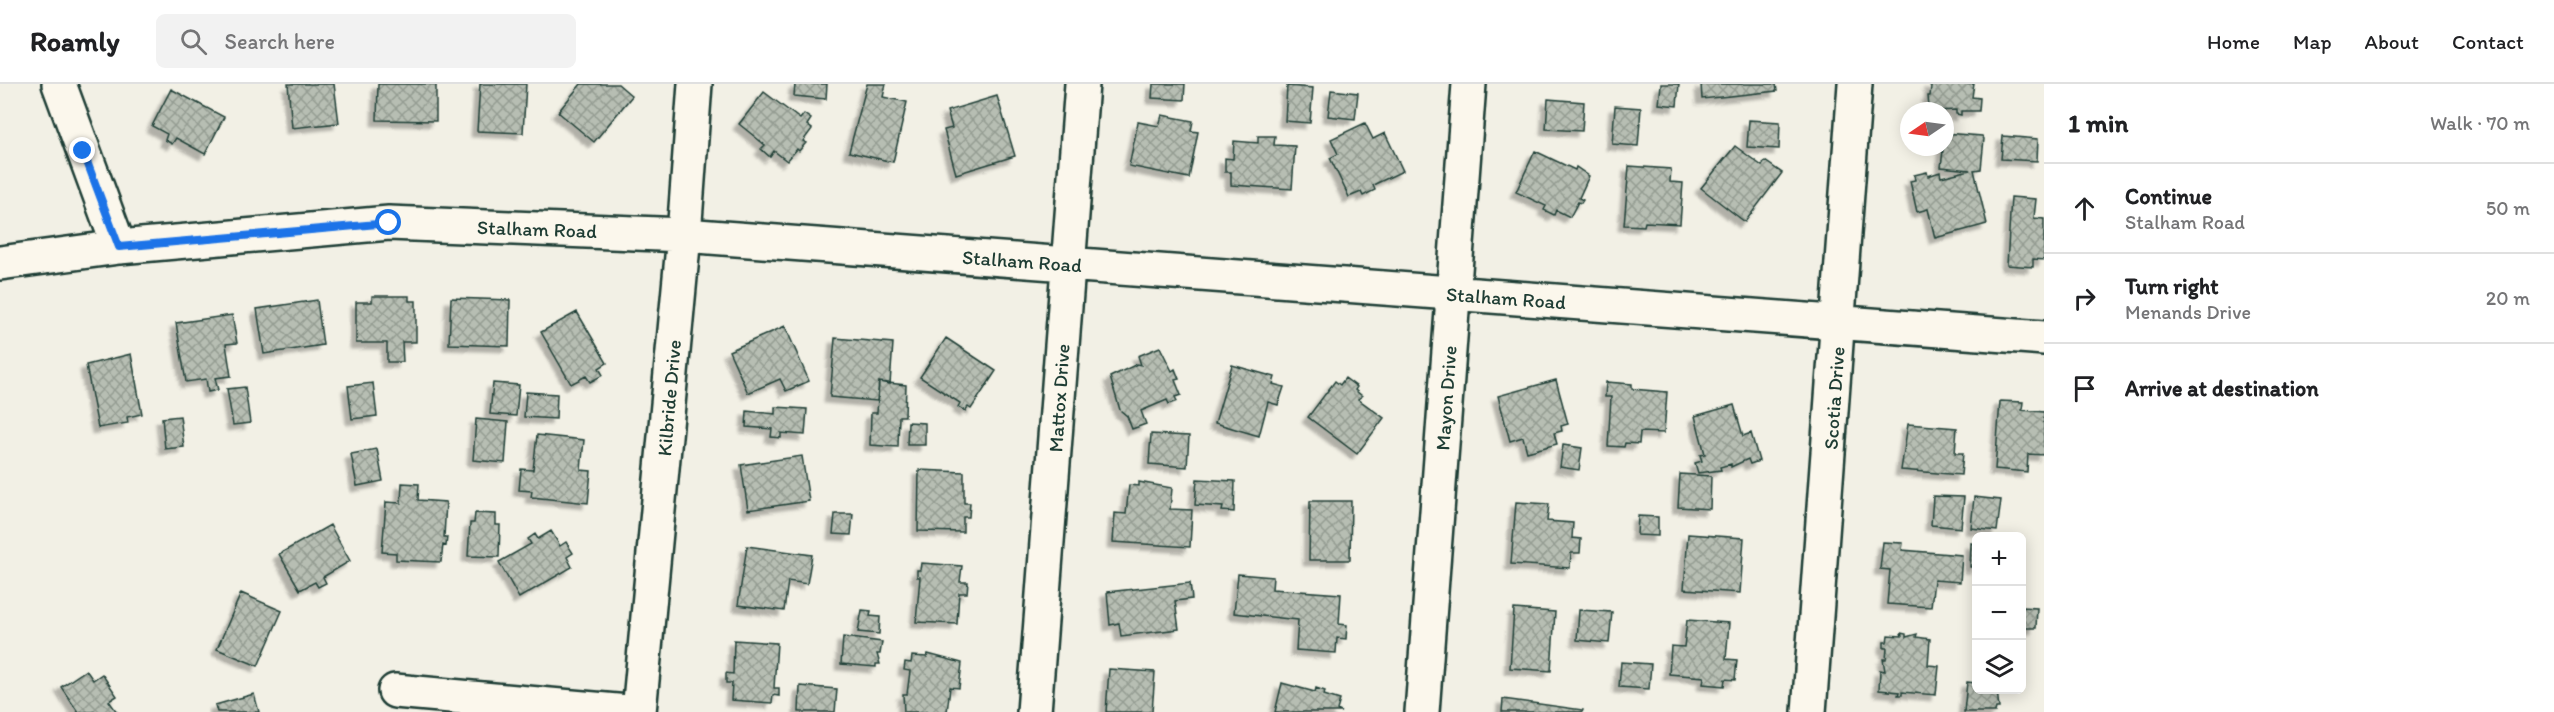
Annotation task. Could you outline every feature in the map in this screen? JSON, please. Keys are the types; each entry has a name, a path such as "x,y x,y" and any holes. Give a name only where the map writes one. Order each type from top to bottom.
{"street":[{"path":"59,84 119,247"},
{"name":"Kilbride Drive","path":"639,712 684,235 695,84"},
{"name":"Mattox Drive","path":"1034,712 1082,84"},
{"name":"Mayon Drive","path":"1422,712 1469,84"},
{"name":"Scotia Drive","path":"1809,712 1855,84"},
{"name":"Stalham Road","path":"0,263 119,247 389,223 684,235 2044,338"},
{"path":"395,691 628,712"}],"building":[{"path":"288,84 334,84 339,123 292,128"},
{"path":"378,84 436,84 436,121 377,120"},
{"path":"480,84 526,84 523,133 477,131"},
{"path":"581,84 618,84 632,96 594,142 558,112"},
{"path":"795,84 827,84 826,99 794,96"},
{"path":"867,84 886,84 883,97 907,102 893,162 849,152"},
{"path":"1153,84 1185,84 1184,100 1152,98"},
{"path":"1661,84 1679,84 1677,106 1659,104"},
{"path":"1701,84 1776,84 1777,91 1702,99"},
{"path":"1929,84 1974,84 1972,97 1980,98 1979,111 1961,111 1961,115 1956,114 1954,102 1928,102 1931,87"},
{"path":"1287,86 1313,88 1310,123 1285,121"},
{"path":"171,89 224,117 205,154 176,138 172,144 165,140 167,134 152,126"},
{"path":"1331,90 1358,93 1355,119 1328,116"},
{"path":"764,92 800,119 804,114 811,119 807,125 812,129 803,141 806,143 799,151 797,149 787,161 774,151 770,157 761,149 765,145 739,124"},
{"path":"997,96 1015,156 956,174 944,130 952,128 947,111"},
{"path":"1548,99 1584,102 1582,131 1546,129"},
{"path":"1615,106 1641,108 1638,146 1612,144"},
{"path":"1162,115 1193,121 1191,131 1198,132 1189,178 1129,166 1138,122 1159,126"},
{"path":"1749,120 1780,122 1779,149 1747,147"},
{"path":"1365,123 1373,139 1385,133 1403,171 1373,185 1375,190 1363,196 1361,192 1349,197 1330,158 1338,154 1331,139"},
{"path":"1954,134 1982,136 1984,139 1981,169 1974,170 1987,224 1935,238 1928,209 1917,212 1910,181 1915,180 1914,175 1927,172 1928,176 1940,172 1941,177 1970,170 1941,167 1942,156 1954,156"},
{"path":"1258,136 1275,136 1274,145 1295,146 1292,189 1231,185 1231,172 1225,172 1225,158 1233,159 1234,141 1258,143"},
{"path":"2003,136 2038,139 2037,161 2001,159"},
{"path":"1735,146 1762,166 1765,161 1782,173 1745,222 1701,188"},
{"path":"1535,151 1575,170 1576,167 1589,176 1579,198 1583,200 1581,203 1578,202 1570,217 1556,210 1554,215 1544,210 1546,206 1516,192"},
{"path":"1629,166 1671,169 1670,182 1683,183 1680,224 1645,222 1644,226 1624,225"},
{"path":"2011,197 2036,199 2034,218 2044,219 2044,260 2033,259 2033,267 2007,265"},
{"path":"372,296 409,296 409,301 416,301 416,342 402,342 403,362 387,362 387,343 356,343 356,302 372,302"},
{"path":"451,298 510,300 509,346 449,344"},
{"path":"317,300 323,345 264,354 257,309"},
{"path":"577,312 607,363 599,368 603,375 590,382 586,376 571,384 541,332"},
{"path":"232,315 237,343 226,344 231,376 215,378 218,390 208,392 206,379 186,382 176,323"},
{"path":"785,326 809,381 786,391 780,379 748,393 729,351"},
{"path":"835,338 893,343 890,384 879,382 877,401 830,397"},
{"path":"946,338 996,371 971,409 968,407 965,411 958,407 960,403 920,377"},
{"path":"1160,347 1172,371 1175,369 1179,379 1175,380 1181,395 1175,397 1177,401 1169,404 1167,400 1141,411 1146,424 1132,429 1127,416 1120,410 1110,377 1137,364 1141,365 1138,356"},
{"path":"131,354 142,414 127,417 128,423 98,428 86,365"},
{"path":"1232,365 1275,377 1273,384 1284,387 1278,405 1268,402 1259,436 1215,423"},
{"path":"1345,378 1357,387 1355,390 1362,396 1358,399 1384,418 1357,454 1308,417 1335,381 1340,385"},
{"path":"1556,380 1568,424 1561,426 1562,431 1554,433 1557,444 1527,452 1523,437 1510,441 1498,396"},
{"path":"879,382 906,385 905,416 899,416 898,447 870,445 871,413 877,413"},
{"path":"1606,382 1632,384 1632,389 1667,392 1664,433 1640,432 1639,444 1625,443 1624,447 1608,446 1611,397 1605,397"},
{"path":"373,383 377,416 352,419 348,386"},
{"path":"493,383 519,385 516,416 490,414"},
{"path":"245,387 250,423 233,425 227,389"},
{"path":"526,392 557,394 556,419 524,417"},
{"path":"2000,401 2023,402 2022,410 2044,412 2044,455 2028,454 2027,472 1995,469"},
{"path":"1734,405 1743,436 1751,433 1759,461 1750,464 1748,459 1731,467 1731,464 1720,467 1721,470 1698,473 1695,463 1702,461 1700,455 1705,454 1695,416"},
{"path":"775,407 807,409 805,435 781,433 781,438 771,437 772,429 746,427 747,411 775,414"},
{"path":"180,416 184,447 165,449 162,418"},
{"path":"476,419 508,422 505,463 473,460"},
{"path":"908,422 925,423 925,445 907,445"},
{"path":"1908,424 1957,428 1955,453 1963,453 1961,475 1901,470"},
{"path":"1151,434 1189,436 1187,467 1149,464"},
{"path":"537,435 584,440 581,470 591,471 588,503 531,497 532,491 519,490 521,469 533,470"},
{"path":"1563,445 1582,448 1579,470 1560,467"},
{"path":"377,449 383,481 357,486 351,454"},
{"path":"802,456 809,501 748,510 741,465"},
{"path":"919,470 964,472 964,503 970,503 969,517 963,517 963,532 918,531"},
{"path":"1680,474 1711,476 1710,509 1678,507"},
{"path":"1197,479 1235,481 1234,512 1222,511 1223,507 1195,505"},
{"path":"1139,482 1172,488 1170,509 1192,510 1190,547 1113,542 1115,513 1126,514 1129,485 1139,486"},
{"path":"402,483 419,484 418,500 446,502 444,537 447,537 446,546 443,545 441,562 396,560 396,553 382,552 386,502 401,503"},
{"path":"1933,496 1964,497 1961,528 1931,525"},
{"path":"1974,497 2001,500 1997,531 1971,528"},
{"path":"1310,501 1351,501 1350,560 1309,560"},
{"path":"1516,502 1549,504 1547,521 1573,523 1572,538 1581,539 1580,553 1571,553 1570,568 1511,564"},
{"path":"475,513 496,514 496,525 500,525 499,557 468,556 470,523 474,523"},
{"path":"835,514 853,514 851,535 833,534"},
{"path":"1638,516 1658,517 1658,536 1637,535"},
{"path":"330,525 350,561 323,577 326,583 318,587 315,582 300,590 279,554"},
{"path":"551,531 560,546 566,542 573,553 567,557 572,567 519,598 499,562 531,544 528,539 535,534 538,539"},
{"path":"1688,534 1744,538 1740,593 1684,589"},
{"path":"1883,542 1903,543 1902,550 1962,555 1960,582 1934,580 1931,607 1887,604 1890,570 1880,569"},
{"path":"1971,543 1972,567 1970,567"},
{"path":"747,546 812,555 807,584 788,581 784,611 738,605"},
{"path":"921,563 962,566 960,582 968,582 967,593 959,593 957,624 916,622 920,577 917,577 917,570 920,570"},
{"path":"1238,574 1273,577 1272,589 1341,594 1339,624 1347,625 1346,639 1337,638 1336,653 1296,650 1298,620 1234,613"},
{"path":"1190,583 1192,599 1175,601 1179,629 1121,636 1119,623 1110,625 1107,592"},
{"path":"241,593 282,611 258,666 217,649"},
{"path":"2026,607 2037,608 2036,628 2026,628"},
{"path":"1514,609 1555,612 1551,671 1510,668"},
{"path":"862,610 871,611 870,616 880,617 879,634 858,632"},
{"path":"1579,610 1612,612 1609,643 1577,640"},
{"path":"1687,620 1729,623 1726,659 1737,660 1735,680 1725,679 1724,686 1703,684 1704,677 1669,674 1671,646 1684,647"},
{"path":"1901,633 1906,634 1906,637 1917,634 1916,637 1930,639 1928,665 1939,666 1936,695 1902,692 1902,695 1898,695 1899,692 1879,690 1880,670 1885,671 1883,659 1886,659 1887,648 1884,648 1884,642 1887,642 1888,635 1902,636"},
{"path":"843,637 882,642 880,654 877,654 880,664 876,664 876,667 841,664"},
{"path":"734,640 777,643 774,688 779,688 779,696 773,695 772,703 731,700 732,683 726,683 726,673 733,674"},
{"path":"928,654 962,663 959,688 950,687 947,712 904,712 903,694 907,694 910,671 904,670 905,662 911,663 912,656 927,657"},
{"path":"1621,662 1651,664 1649,689 1619,687"},
{"path":"1109,669 1155,672 1152,712 1106,712"},
{"path":"86,670 93,680 102,674 117,696 109,701 117,712 78,712 61,687"},
{"path":"1967,682 1972,683 1972,694 1997,694 1999,708 1996,708 1995,712 1964,712"},
{"path":"1282,683 1315,692 1316,688 1325,691 1324,695 1340,700 1337,710 1341,712 1275,712"},
{"path":"800,686 837,689 835,712 799,712"},
{"path":"254,694 259,712 217,712 215,705"},
{"path":"1503,699 1583,710 1582,712 1502,712"}],"route":[{"path":"83,151 119,247 389,223"}]}
